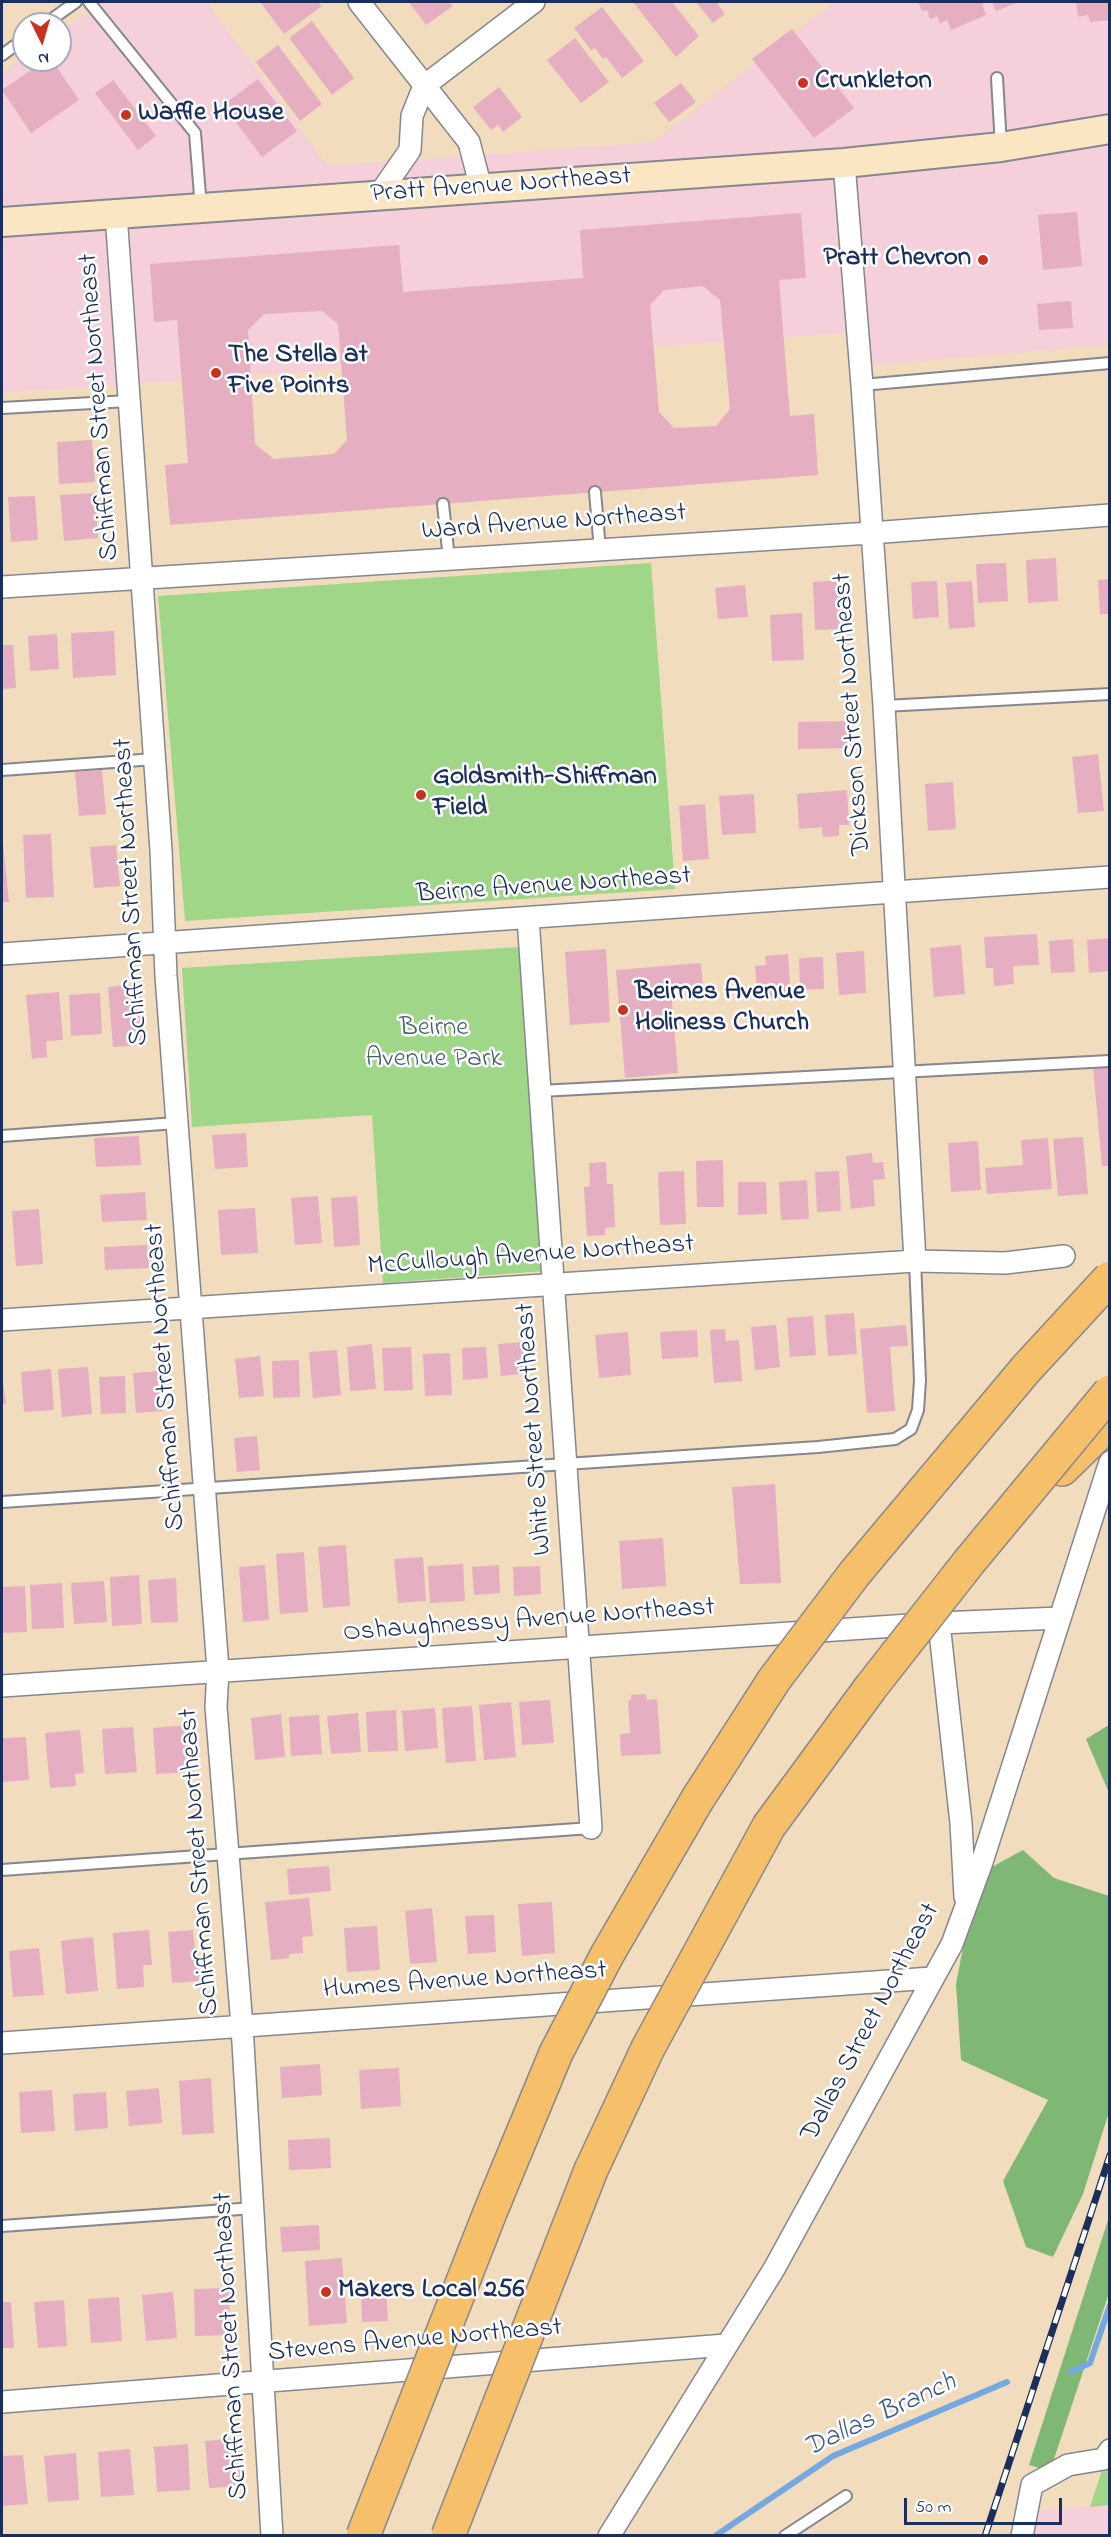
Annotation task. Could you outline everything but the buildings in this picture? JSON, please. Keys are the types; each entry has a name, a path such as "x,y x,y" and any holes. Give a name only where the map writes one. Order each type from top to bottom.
{"highway":[{"path":"363,2535 482,2231 556,2053 607,1955 691,1810 774,1680 855,1573 1026,1369 1110,1278"},
{"path":"448,2535 591,2170 648,2048 769,1826 870,1687 969,1562 1110,1392"},
{"path":"969,1562 1110,1422"}],"main road":[{"name":"Pratt Avenue Northeast","path":"2,222 844,163 1001,147 1110,129"},
{"name":"Pratt Avenue Northeast","path":"1001,147 1110,148"}],"street":[{"path":"359,2 469,142 481,188"},
{"path":"378,196 410,150 412,116 424,86 534,2"},
{"name":"Dickson Street Northeast","path":"844,163 884,706 915,1261"},
{"name":"Schiffman Street Northeast","path":"116,214 155,759 176,1123 218,1670 216,1707 242,2026 272,2535"},
{"name":"Ward Avenue Northeast","path":"2,587 871,533 1110,515"},
{"name":"Beirne Avenue Northeast","path":"2,954 1110,877"},
{"name":"White Street Northeast","path":"528,918 591,1828"},
{"name":"McCullough Avenue Northeast","path":"2,1320 915,1261 1005,1263 1064,1256"},
{"name":"Dallas Street Northeast","path":"609,2535 774,2269 952,1944 1110,1462"},
{"name":"Oshaughnessy Avenue Northeast","path":"2,1686 939,1623 1060,1618"},
{"path":"939,1623 961,1823 965,1907"},
{"name":"Humes Avenue Northeast","path":"2,2043 932,1978"},
{"name":"Stevens Avenue Northeast","path":"2,2402 726,2345"},
{"path":"1022,2535 1032,2485 1068,2465 1108,2457"}],"lane":[{"path":"62,12 76,2"},
{"path":"89,2 195,133 201,208"},
{"path":"997,78 1001,147"},
{"path":"862,385 1110,363"},
{"path":"2,408 129,401"},
{"path":"596,492 600,549"},
{"path":"443,504 448,559"},
{"path":"884,706 1110,694"},
{"path":"2,770 155,759"},
{"path":"540,1091 1110,1061"},
{"path":"2,1136 176,1123"},
{"path":"2,1502 818,1447 895,1439 910,1429 918,1410 920,1380 915,1261"},
{"path":"2,1870 591,1828"},
{"path":"2,2226 254,2208"},
{"path":"785,2535 846,2496"}],"shaded area":[{"path":"103,2 206,2 328,166 654,142 835,2 1109,2 1109,345 850,367 846,333 2,393 2,74 12,67 12,72 72,72 72,24"},
{"path":"1109,2505 1109,2535 1033,2536 1037,2511"}],"green space":[{"name":"Goldsmith-Shiffman Field","path":"651,563 675,889 185,921 158,596"},
{"name":"Beirne Avenue Park","path":"520,947 546,1271 383,1283 372,1115 192,1127 182,968"},
{"path":"1109,1725 1109,1793 1086,1739"},
{"path":"1023,1850 1054,1878 1109,1896 1109,2112 1083,2194 1053,2257 1026,2247 1003,2181 1048,2100 961,2060 956,1984 977,1875"},
{"path":"1109,2217 1109,2293 1050,2471 1029,2465"},
{"path":"1109,2449 1109,2505 1090,2507"}],"waterway":[{"name":"Dallas Branch","path":"1071,2372 1090,2363 1110,2305"},
{"name":"Dallas Branch","path":"715,2536 833,2456 1007,2382"}],"railway":[{"path":"985,2536 1110,2155"}],"place":[{"name":"Crunkleton","path":"803,83"},
{"name":"Waffle House","path":"126,115"},
{"name":"Pratt Chevron","path":"983,260"},
{"name":"The Stella at Five Points","path":"216,373"},
{"name":"Goldsmith-Shiffman Field","path":"421,795"},
{"name":"Beirnes Avenue Holiness Church","path":"623,1010"},
{"name":"Makers Local 256","path":"326,2292"}]}
